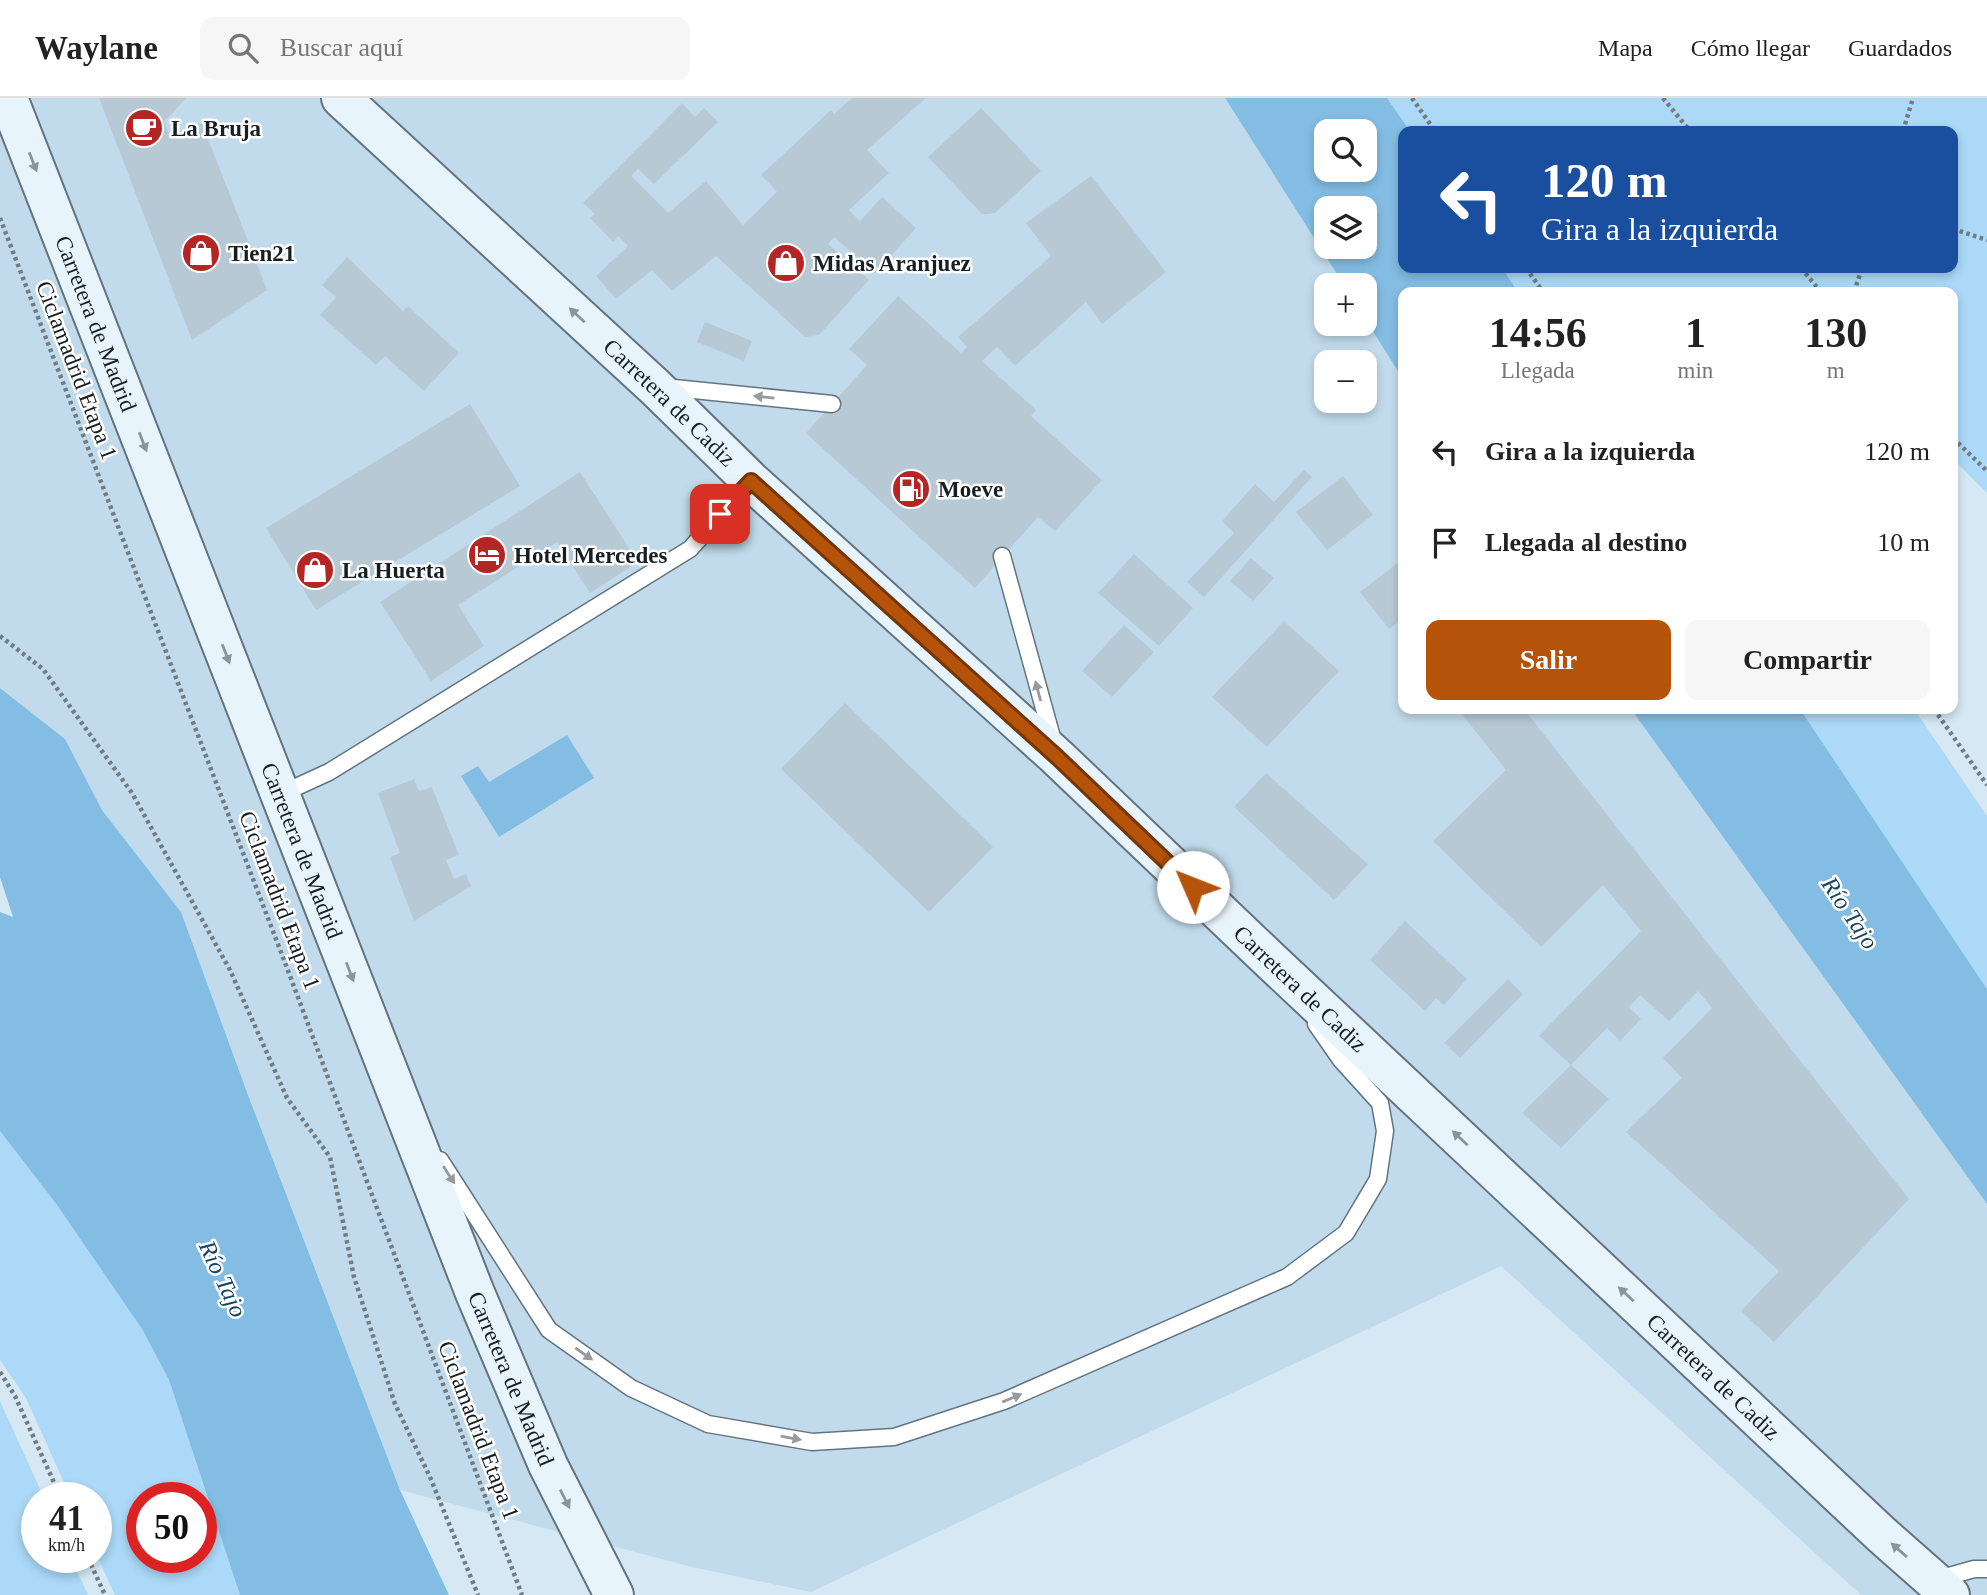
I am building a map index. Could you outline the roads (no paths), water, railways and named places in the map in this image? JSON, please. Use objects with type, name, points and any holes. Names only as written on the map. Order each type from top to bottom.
[{"type":"main road","name":"Carretera de Madrid","points":[[8,98],[475,1293],[548,1465],[614,1595]]},
{"type":"main road","name":"Carretera de Cadiz","points":[[341,98],[655,387],[751,481],[1057,757],[1882,1535],[1942,1588]]},
{"type":"lane","points":[[655,387],[832,404]]},
{"type":"lane","points":[[281,794],[330,772],[690,549],[751,481]]},
{"type":"lane","points":[[1002,556],[1057,757]]},
{"type":"lane","points":[[398,1097],[549,1330],[631,1388],[708,1424],[812,1442],[894,1437],[1004,1401],[1287,1276],[1346,1233],[1378,1179],[1385,1131],[1380,1103],[1342,1060],[1271,961]]},
{"type":"lane","points":[[1942,1588],[1974,1569],[1987,1569]]},
{"type":"water","points":[[1225,98],[1387,98],[1407,126],[1398,126],[1398,273],[1505,273],[1515,287],[1398,287],[1398,371],[1376,336],[1377,273],[1336,273],[1327,259],[1377,259],[1377,196],[1314,196],[1314,238]]},
{"type":"water","name":"Río Tajo","points":[[0,688],[65,739],[102,810],[181,912],[248,1095],[400,1490],[449,1595],[240,1595],[217,1525],[217,1482],[203,1482],[169,1380],[142,1329],[57,1205],[0,1131],[0,912],[13,917],[0,877]]},
{"type":"water","name":"Río Tajo","points":[[1635,714],[1803,714],[1987,989],[1987,1204]]},
{"type":"water","points":[[567,735],[594,778],[499,837],[461,776],[478,766],[489,782]]},
{"type":"place","name":"La Bruja","points":[[144,128]]},
{"type":"place","name":"Tien21","points":[[201,253]]},
{"type":"place","name":"Midas Aranjuez","points":[[786,263]]},
{"type":"place","name":"Moeve","points":[[911,489]]},
{"type":"place","name":"Hotel Mercedes","points":[[487,555]]},
{"type":"place","name":"La Huerta","points":[[315,570]]}]
